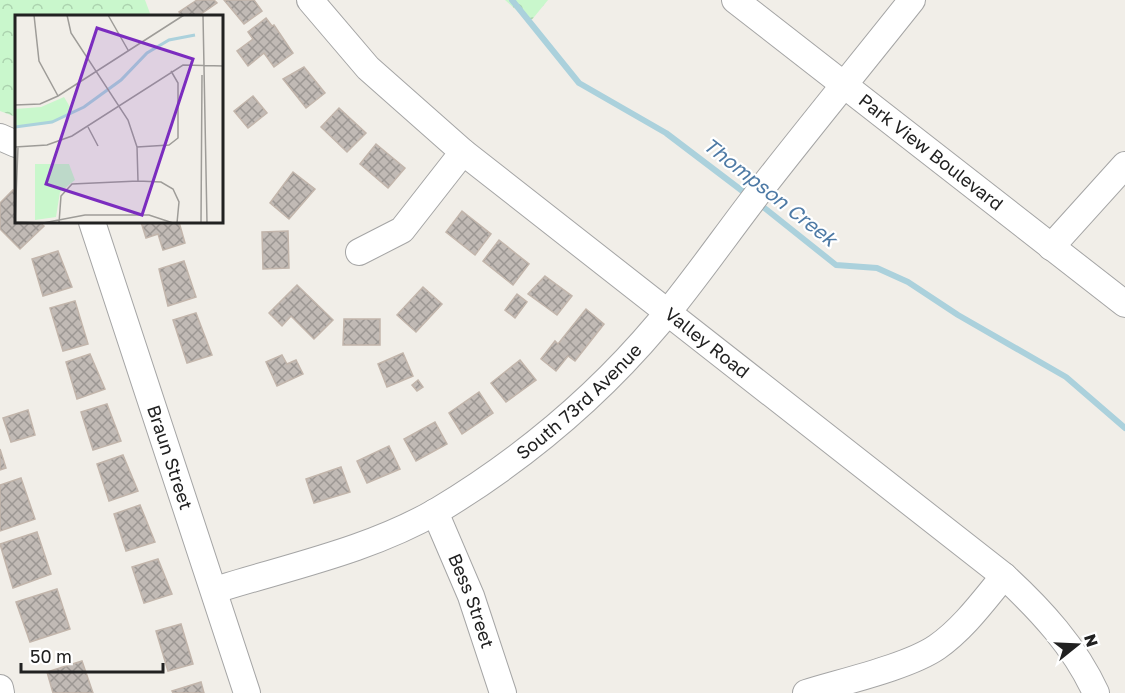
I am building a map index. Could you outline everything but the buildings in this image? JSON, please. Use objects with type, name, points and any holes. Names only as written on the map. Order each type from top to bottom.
[{"type":"street","name":"Valley Road","points":[[310,0],[368,68],[464,152],[1004,576],[1036,605],[1066,642],[1087,673],[1096,693]]},
{"type":"street","name":"Park View Boulevard","points":[[735,0],[1125,304]]},
{"type":"street","name":"South 73rd Avenue","points":[[215,590],[371,540],[435,512],[520,457],[546,435],[589,398],[668,312],[755,197],[912,0]]},
{"type":"street","points":[[0,137],[15,144]]},
{"type":"street","points":[[359,252],[402,231],[464,152]]},
{"type":"street","points":[[1051,247],[1125,165]]},
{"type":"street","name":"Braun Street","points":[[93,224],[247,693]]},
{"type":"street","name":"Bess Street","points":[[435,512],[471,596],[502,693]]},
{"type":"street","points":[[806,693],[895,665],[936,648],[959,628],[1004,576]]},
{"type":"street","points":[[0,688],[2,693]]},
{"type":"green space","points":[[0,0],[145,0],[151,15],[15,15],[15,117],[0,111]]},
{"type":"green space","points":[[505,0],[548,0],[530,22]]},
{"type":"waterway","name":"Thompson Creek","points":[[512,0],[579,83],[666,133],[749,196]]},
{"type":"waterway","name":"Thompson Creek","points":[[757,202],[836,265],[877,268],[908,282],[958,315],[1066,377],[1125,428]]}]
